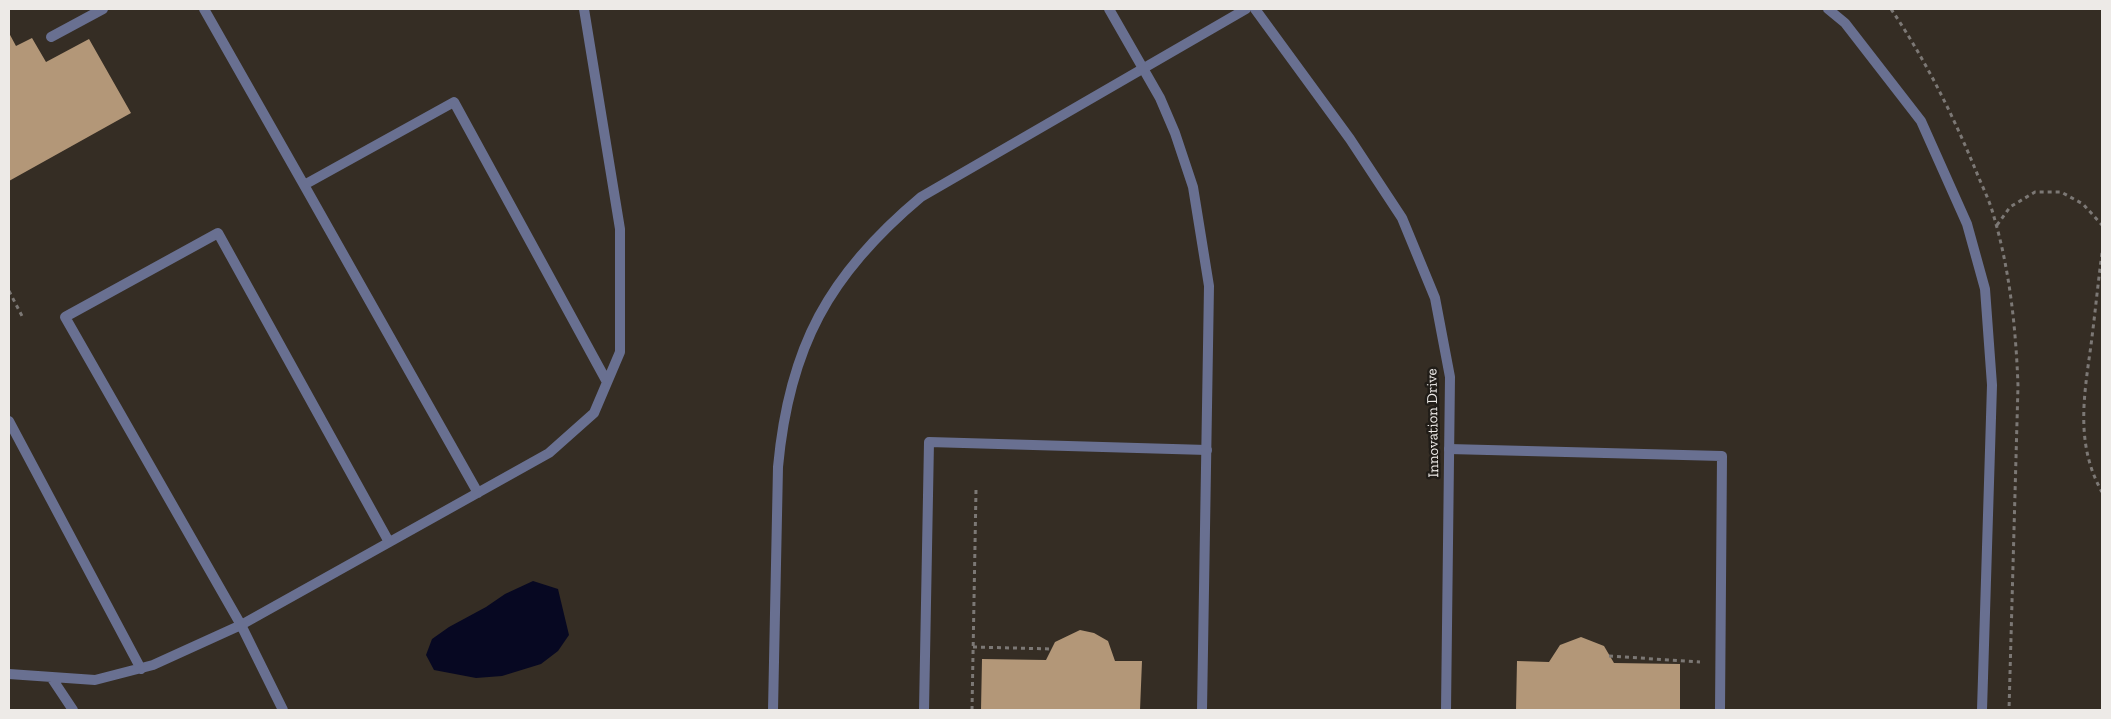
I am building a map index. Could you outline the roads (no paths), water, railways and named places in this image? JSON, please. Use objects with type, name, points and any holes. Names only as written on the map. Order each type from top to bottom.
[{"type":"street","points":[[51,37],[103,9]]},
{"type":"street","points":[[204,9],[478,493]]},
{"type":"street","points":[[9,674],[95,680],[153,665],[241,625],[549,453],[594,413],[620,352],[620,230],[584,9]]},
{"type":"street","points":[[1109,9],[1160,98],[1175,133],[1193,187],[1209,286],[1202,710]]},
{"type":"street","points":[[773,710],[778,467],[782,427],[793,379],[806,343],[823,308],[860,255],[887,226],[921,197],[1144,70],[1246,9]]},
{"type":"street","name":"Innovation Drive","points":[[1256,9],[1350,139],[1402,218],[1435,298],[1450,377],[1446,710]]},
{"type":"street","points":[[1828,9],[1845,23],[1921,122],[1967,224],[1985,289],[1992,385],[1982,710]]},
{"type":"street","points":[[304,185],[454,102],[607,382]]},
{"type":"street","points":[[283,710],[241,625],[65,317],[218,233],[390,542]]},
{"type":"street","points":[[9,421],[141,669]]},
{"type":"street","points":[[924,710],[930,442],[1207,450]]},
{"type":"street","points":[[1449,449],[1722,456],[1720,710]]},
{"type":"street","points":[[51,677],[73,710]]},
{"type":"water","points":[[533,581],[558,589],[569,635],[558,651],[541,664],[502,676],[476,678],[434,670],[426,655],[432,639],[505,594]]}]
